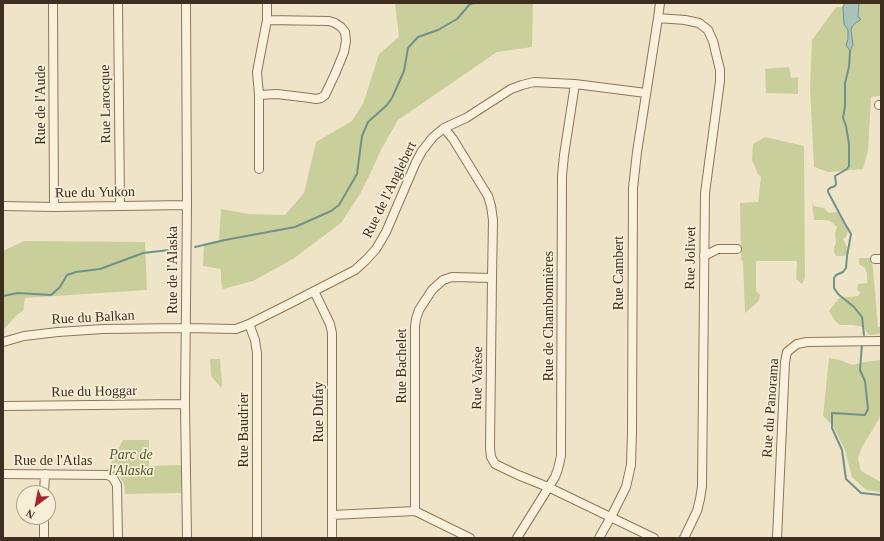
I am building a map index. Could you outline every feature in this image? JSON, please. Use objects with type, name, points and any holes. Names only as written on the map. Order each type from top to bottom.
[{"type":"street","name":"Rue de l'Aude","points":[[53,3],[54,207]]},
{"type":"street","name":"Rue Larocque","points":[[118,3],[120,206]]},
{"type":"street","name":"Rue de l'Alaska","points":[[186,3],[187,205],[185,404],[187,538]]},
{"type":"street","points":[[259,169],[259,96],[257,72],[267,20],[267,3]]},
{"type":"street","name":"Rue Cambert","points":[[599,538],[626,487],[631,465],[633,188],[636,152],[660,3]]},
{"type":"street","name":"Rue Jolivet","points":[[658,18],[685,20],[699,24],[708,30],[713,41],[720,70],[720,81],[705,193],[702,486],[697,511],[684,538]]},
{"type":"street","points":[[259,96],[277,94],[316,100],[321,98],[336,74],[344,52],[346,41],[345,32],[335,23],[329,21],[267,20]]},
{"type":"street","name":"Rue de l'Anglebert","points":[[186,328],[236,329],[249,324],[355,270],[376,249],[386,232],[416,162],[422,151],[433,137],[444,128],[466,118],[511,89],[534,82],[576,84],[646,92]]},
{"type":"street","name":"Rue de Chambonnières","points":[[517,538],[555,477],[561,456],[562,176],[576,84]]},
{"type":"street","name":"Rue Varèse","points":[[444,128],[469,164],[488,196],[491,206],[493,220],[490,448],[491,457],[494,464],[654,538]]},
{"type":"street","name":"Rue du Yukon","points":[[3,206],[54,207],[187,205]]},
{"type":"street","points":[[704,256],[718,249],[737,249]]},
{"type":"street","name":"Rue Bachelet","points":[[415,511],[416,319],[419,310],[432,290],[444,280],[452,277],[492,278]]},
{"type":"street","name":"Rue Dufay","points":[[314,291],[330,324],[332,333],[332,538]]},
{"type":"street","name":"Rue Baudrier","points":[[249,324],[255,340],[257,352],[257,538]]},
{"type":"street","name":"Rue du Balkan","points":[[3,342],[24,336],[103,329],[186,328]]},
{"type":"street","name":"Rue du Panorama","points":[[777,538],[787,352],[797,344],[807,342],[881,341]]},
{"type":"street","name":"Rue du Hoggar","points":[[3,406],[185,404]]},
{"type":"street","name":"Rue de l'Atlas","points":[[3,474],[108,475],[113,478],[117,485],[118,538]]},
{"type":"street","points":[[44,485],[45,474]]},
{"type":"street","points":[[332,515],[415,511],[470,538]]},
{"type":"street","points":[[44,525],[44,538]]},
{"type":"green space","points":[[395,3],[533,3],[532,47],[497,52],[398,120],[382,148],[360,194],[341,223],[293,259],[253,281],[223,289],[221,269],[203,266],[204,244],[219,240],[221,209],[249,214],[285,215],[304,193],[316,142],[352,121],[363,104],[379,54],[399,37]]},
{"type":"green space","points":[[845,3],[881,3],[881,96],[871,97],[868,151],[863,169],[828,172],[814,167],[810,88],[812,40],[836,7],[843,7]]},
{"type":"green space","points":[[789,67],[791,78],[798,77],[798,94],[766,93],[765,69]]},
{"type":"green space","points":[[765,137],[804,146],[805,278],[802,284],[796,279],[797,261],[756,261],[756,290],[760,295],[759,301],[745,313],[743,261],[741,260],[740,203],[758,202],[761,177],[758,174],[752,160],[753,144]]},
{"type":"green space","points":[[812,201],[814,206],[824,208],[829,213],[837,212],[848,231],[846,237],[843,239],[849,251],[845,256],[836,256],[834,252],[837,227],[830,221],[814,220]]},
{"type":"green space","points":[[24,241],[145,242],[147,290],[25,298],[23,311],[3,329],[3,251]]},
{"type":"green space","points":[[859,258],[872,258],[878,327],[881,327],[881,332],[879,334],[869,335],[863,327],[840,325],[835,321],[829,311],[839,298],[858,296],[860,292],[857,290],[858,284],[867,283],[867,274],[865,268],[859,264]]},
{"type":"green space","points":[[829,358],[840,360],[852,365],[881,360],[881,411],[879,419],[862,447],[858,458],[861,471],[881,482],[881,492],[866,490],[852,477],[845,450],[833,426],[823,416]]},
{"type":"green space","points":[[210,359],[220,359],[221,388],[211,376]]},
{"type":"green space","name":"Parc de l'Alaska","points":[[123,440],[149,440],[149,466],[182,465],[181,493],[125,494],[124,484],[119,476],[107,470]]},
{"type":"water","points":[[845,3],[859,3],[858,17],[861,19],[852,27],[853,45],[850,51],[846,45],[848,30],[844,24],[843,7]]},
{"type":"waterway","points":[[195,247],[295,227],[331,211],[339,205],[357,174],[362,136],[368,122],[387,105],[392,98],[404,71],[408,48],[418,37],[438,30],[457,19],[470,4],[474,3]]},
{"type":"waterway","points":[[850,51],[849,67],[845,83],[845,106],[843,118],[849,144],[849,166],[847,169],[835,176],[836,184],[830,188],[828,192],[851,234],[846,268],[834,278],[834,288],[838,294],[854,307],[862,317],[864,335]]},
{"type":"waterway","points":[[3,296],[18,293],[51,295],[60,287],[67,275],[76,272],[100,269],[143,253],[178,249]]},
{"type":"waterway","points":[[862,344],[860,370],[865,381],[868,409],[865,415],[832,413],[832,428],[842,450],[846,479],[861,493],[881,495]]}]
